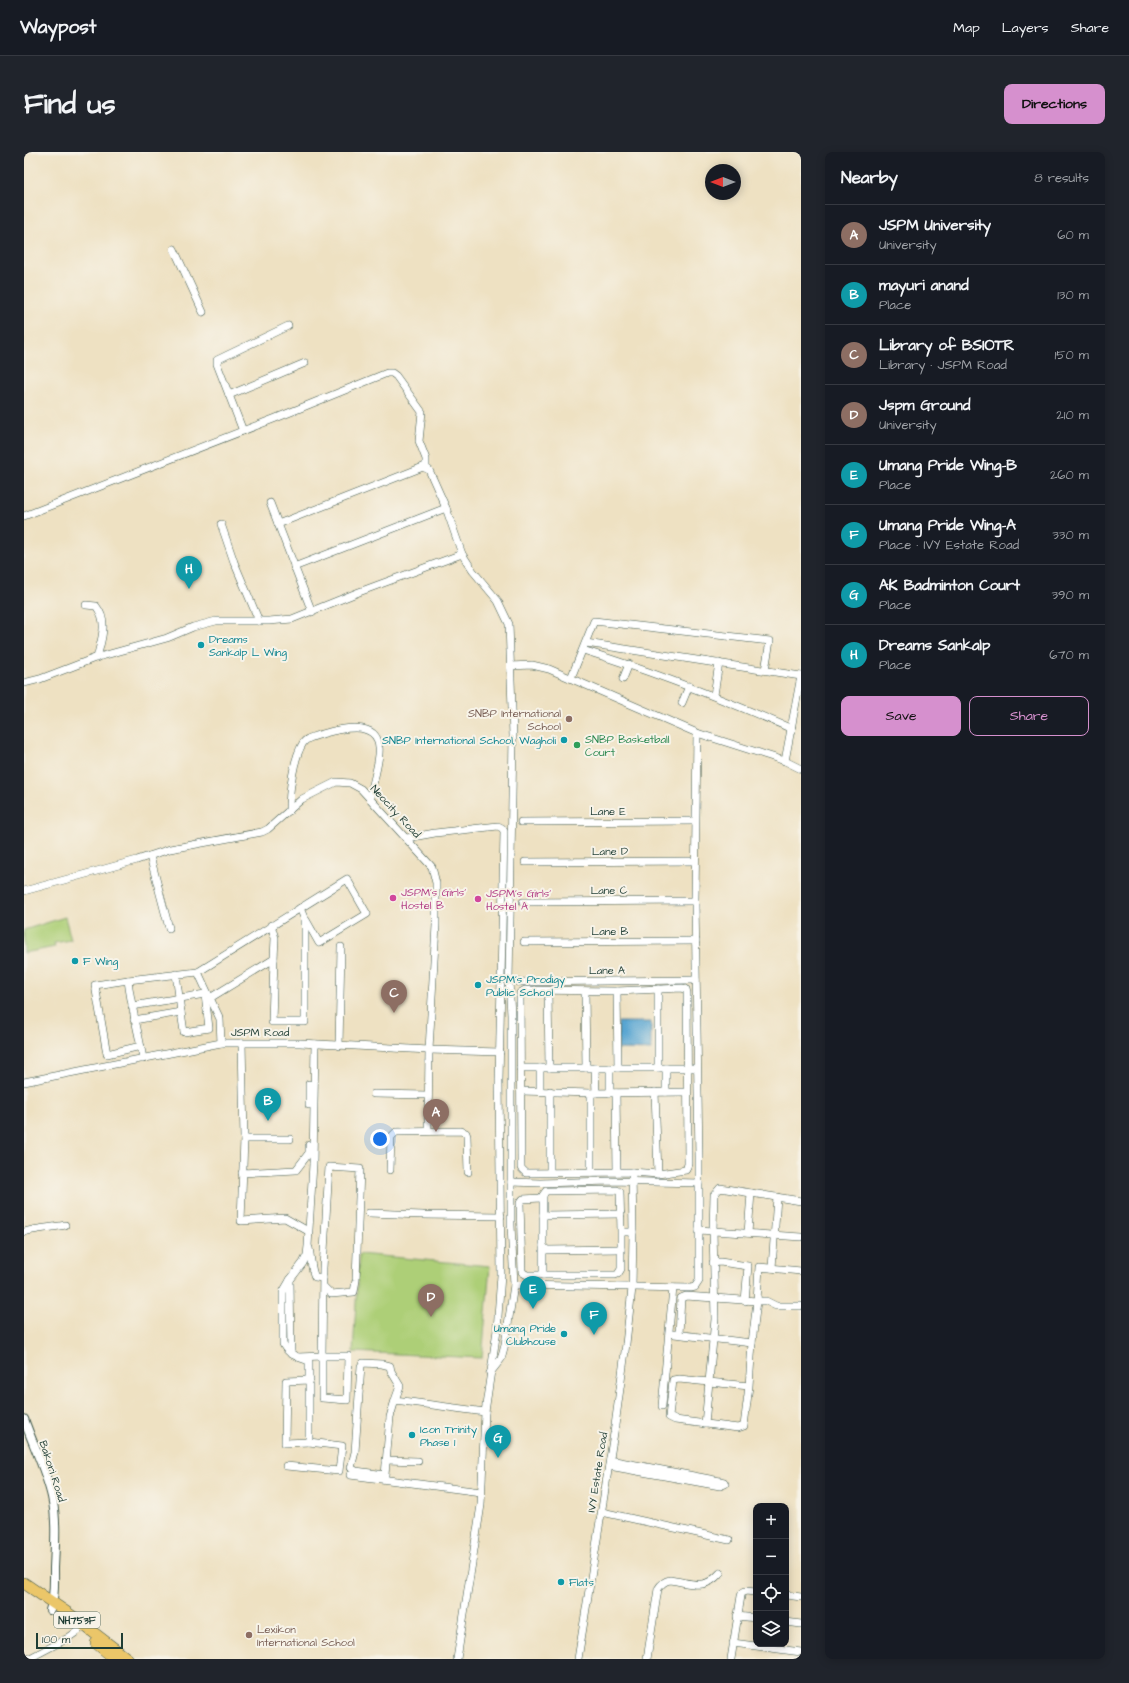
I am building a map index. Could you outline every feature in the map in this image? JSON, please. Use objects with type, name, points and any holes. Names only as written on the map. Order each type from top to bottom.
[{"type":"highway","name":"NH753F","points":[[24,1583],[115,1659]]},
{"type":"highway","name":"NH753F","points":[[24,1593],[51,1607],[110,1644],[128,1659]]},
{"type":"street","points":[[174,250],[203,312]]},
{"type":"street","points":[[243,431],[217,364],[217,360],[219,357],[288,326]]},
{"type":"street","points":[[229,395],[305,363]]},
{"type":"street","points":[[24,516],[387,373],[392,373],[400,381],[422,412],[419,441],[426,459],[426,467],[429,470],[446,508],[462,554],[473,571],[498,600],[507,617],[510,636],[513,736],[509,982],[512,1015],[511,1225],[514,1284],[506,1344],[501,1358],[490,1373]]},
{"type":"street","points":[[278,524],[423,466],[426,467]]},
{"type":"street","points":[[270,503],[312,612]]},
{"type":"street","points":[[294,567],[446,508]]},
{"type":"street","points":[[221,524],[234,562],[259,621]]},
{"type":"street","points":[[24,683],[40,679],[97,658],[167,638],[193,627],[216,621],[292,619],[312,612],[334,601],[462,554]]},
{"type":"street","points":[[86,606],[96,606],[101,612],[104,623],[97,658]]},
{"type":"street","points":[[571,678],[594,621],[770,641],[765,670]]},
{"type":"street","points":[[584,646],[719,663],[801,676],[785,761]]},
{"type":"street","points":[[584,646],[714,696],[792,729]]},
{"type":"street","points":[[714,696],[719,663]]},
{"type":"street","points":[[510,666],[527,664],[538,666],[571,678],[697,734],[785,761],[801,769]]},
{"type":"street","points":[[623,679],[629,664]]},
{"type":"street","points":[[682,703],[688,686]]},
{"type":"street","points":[[289,811],[290,787],[303,743],[309,738],[348,728],[371,732],[378,741],[379,752],[370,798]]},
{"type":"street","points":[[514,1284],[632,1288],[691,1288],[695,1287],[699,1281],[698,1068],[695,901],[697,734]]},
{"type":"street","name":"Neocity Road","points":[[24,891],[170,849],[262,832],[268,829],[302,799],[336,782],[356,785],[370,798],[432,867],[436,883],[435,939],[429,1050],[428,1131]]},
{"type":"street","name":"Lane E","points":[[521,822],[695,821]]},
{"type":"street","points":[[407,838],[435,833],[498,826],[504,831],[500,1052],[500,1297],[485,1412],[478,1529],[457,1659]]},
{"type":"street","points":[[150,856],[169,928]]},
{"type":"street","name":"Lane D","points":[[525,862],[695,861]]},
{"type":"street","points":[[141,1046],[107,1054],[95,985],[198,972],[347,878],[367,914],[319,943],[305,920],[300,908]]},
{"type":"street","name":"Lane C","points":[[523,902],[695,901]]},
{"type":"street","points":[[271,925],[275,938],[272,1022],[305,1022],[305,920]]},
{"type":"street","name":"Lane B","points":[[524,942],[696,941]]},
{"type":"street","points":[[339,1046],[341,947]]},
{"type":"street","points":[[132,1006],[208,995],[274,959]]},
{"type":"street","points":[[198,972],[220,1019],[220,1044]]},
{"type":"street","points":[[176,974],[184,1032],[209,1028],[208,995]]},
{"type":"street","points":[[128,980],[134,1020],[143,1059]]},
{"type":"street","name":"Lane A","points":[[519,982],[696,980]]},
{"type":"street","points":[[682,988],[686,990],[688,1167],[683,1171],[658,1174],[632,1172],[526,1172],[521,1168],[520,993],[525,990],[585,991],[658,989],[682,988]]},
{"type":"street","points":[[658,989],[658,1068]]},
{"type":"street","points":[[617,990],[613,1093],[617,1172]]},
{"type":"street","points":[[548,991],[549,1068]]},
{"type":"street","points":[[585,991],[586,1068]]},
{"type":"street","points":[[134,1020],[181,1012]]},
{"type":"street","points":[[242,1043],[244,1139],[242,1173],[243,1211],[241,1221],[285,1218],[308,1231]]},
{"type":"street","name":"JSPM Road","points":[[24,1082],[220,1044],[315,1044],[500,1052]]},
{"type":"street","points":[[315,1044],[313,1164],[308,1246],[312,1260],[313,1274],[315,1277],[323,1278]]},
{"type":"street","points":[[520,1068],[698,1068]]},
{"type":"street","points":[[540,1068],[540,1091]]},
{"type":"street","points":[[591,1172],[593,1093],[596,1068]]},
{"type":"street","points":[[666,1068],[666,1092]]},
{"type":"street","points":[[511,1080],[520,1080]]},
{"type":"street","points":[[242,1173],[296,1170],[309,1154],[309,1084]]},
{"type":"street","points":[[520,1091],[593,1093],[687,1092]]},
{"type":"street","points":[[550,1091],[550,1172]]},
{"type":"street","points":[[655,1092],[658,1174]]},
{"type":"street","points":[[374,1094],[428,1095]]},
{"type":"street","points":[[390,1170],[392,1137],[396,1132],[461,1131],[466,1133],[468,1172]]},
{"type":"street","points":[[244,1139],[290,1139]]},
{"type":"street","points":[[295,1355],[322,1356],[348,1356],[347,1400],[322,1398],[322,1356],[324,1287],[323,1278],[329,1167],[360,1169],[356,1280],[354,1292],[331,1294],[324,1287]]},
{"type":"street","points":[[570,1172],[570,1182]]},
{"type":"street","name":"IVY Estate Road","points":[[578,1659],[621,1385],[632,1288],[634,1232],[632,1172]]},
{"type":"street","points":[[511,1182],[632,1181],[698,1183]]},
{"type":"street","points":[[705,1424],[714,1338],[714,1195],[720,1188],[801,1201]]},
{"type":"street","points":[[543,1196],[539,1199],[523,1199],[520,1204],[521,1269],[523,1274],[543,1275],[614,1275],[618,1274],[621,1269],[620,1192],[617,1190],[544,1191],[543,1275]]},
{"type":"street","points":[[748,1233],[751,1193]]},
{"type":"street","points":[[772,1268],[777,1197]]},
{"type":"street","points":[[369,1213],[501,1216]]},
{"type":"street","points":[[543,1215],[621,1214]]},
{"type":"street","points":[[24,1232],[39,1228],[51,1228],[65,1225]]},
{"type":"street","points":[[699,1230],[801,1236]]},
{"type":"street","points":[[621,1232],[634,1232]]},
{"type":"street","points":[[295,1355],[290,1280],[303,1263],[308,1246]]},
{"type":"street","points":[[543,1246],[550,1250],[621,1250]]},
{"type":"street","points":[[713,1263],[720,1262],[801,1271]]},
{"type":"street","points":[[745,1301],[748,1266]]},
{"type":"street","points":[[749,1386],[679,1379],[674,1380],[668,1410],[669,1417],[674,1420],[738,1428],[744,1426],[749,1386],[752,1342],[758,1301],[760,1267]]},
{"type":"street","points":[[662,1406],[673,1288]]},
{"type":"street","points":[[679,1334],[680,1298],[686,1296],[715,1297],[745,1301],[766,1301],[776,1306],[801,1306]]},
{"type":"street","points":[[670,1333],[752,1342]]},
{"type":"street","points":[[295,1355],[309,1361],[309,1442]]},
{"type":"street","points":[[363,1363],[390,1366],[390,1371],[400,1386],[390,1417],[386,1460],[385,1475],[356,1471],[351,1468],[355,1452],[361,1366],[363,1363]]},
{"type":"street","points":[[286,1466],[339,1471],[342,1446],[309,1442],[285,1443],[286,1381],[310,1380]]},
{"type":"street","points":[[395,1400],[485,1412]]},
{"type":"street","name":"Bakori Road","points":[[24,1419],[52,1497],[56,1527],[51,1607]]},
{"type":"street","points":[[386,1460],[418,1460]]},
{"type":"street","points":[[609,1463],[720,1481],[725,1484],[720,1486],[609,1463]]},
{"type":"street","points":[[350,1475],[481,1492]]},
{"type":"street","points":[[602,1512],[729,1540]]},
{"type":"street","points":[[647,1659],[658,1589],[661,1584],[670,1580],[706,1584],[712,1581],[720,1573]]},
{"type":"street","points":[[731,1659],[742,1593],[745,1591],[753,1592]]},
{"type":"street","points":[[789,1595],[801,1597]]},
{"type":"street","points":[[737,1616],[753,1618]]},
{"type":"street","points":[[789,1622],[801,1624]]},
{"type":"street","points":[[28,1659],[68,1638],[79,1630]]},
{"type":"street","points":[[733,1642],[801,1651],[799,1659]]},
{"type":"green space","points":[[65,917],[71,940],[54,943],[55,947],[24,953],[24,930]]},
{"type":"green space","points":[[359,1254],[490,1266],[482,1358],[353,1352]]},
{"type":"water","points":[[618,1022],[651,1022],[651,1050],[618,1049]]},
{"type":"place","name":"Dreams Sankalp","points":[[189,589]]},
{"type":"place","name":"Dreams Sankalp L Wing","points":[[201,645]]},
{"type":"place","name":"SNBP International School","points":[[569,719]]},
{"type":"place","name":"SNBP International School, Wagholi","points":[[564,740]]},
{"type":"place","name":"SNBP Basketball Court","points":[[577,745]]},
{"type":"place","name":"JSPM's Girls' Hostel B","points":[[393,898]]},
{"type":"place","name":"JSPM's Girls' Hostel A","points":[[478,899]]},
{"type":"place","name":"F Wing","points":[[75,961]]},
{"type":"place","name":"JSPM's Prodigy Public School","points":[[478,985]]},
{"type":"place","name":"Library of BSIOTR","points":[[394,1013]]},
{"type":"place","name":"mayuri anand","points":[[268,1121]]},
{"type":"place","name":"JSPM University","points":[[436,1132]]},
{"type":"place","name":"Umang Pride Wing-B","points":[[533,1309]]},
{"type":"place","name":"Jspm Ground","points":[[431,1317]]},
{"type":"place","name":"Umang Pride Clubhouse","points":[[564,1334]]},
{"type":"place","name":"Umang Pride Wing-A","points":[[594,1335]]},
{"type":"place","name":"Icon Trinity Phase 1","points":[[412,1435]]},
{"type":"place","name":"AK Badminton Court","points":[[498,1458]]},
{"type":"place","name":"Flats","points":[[561,1582]]},
{"type":"place","name":"Lexikon International School","points":[[249,1635]]}]
